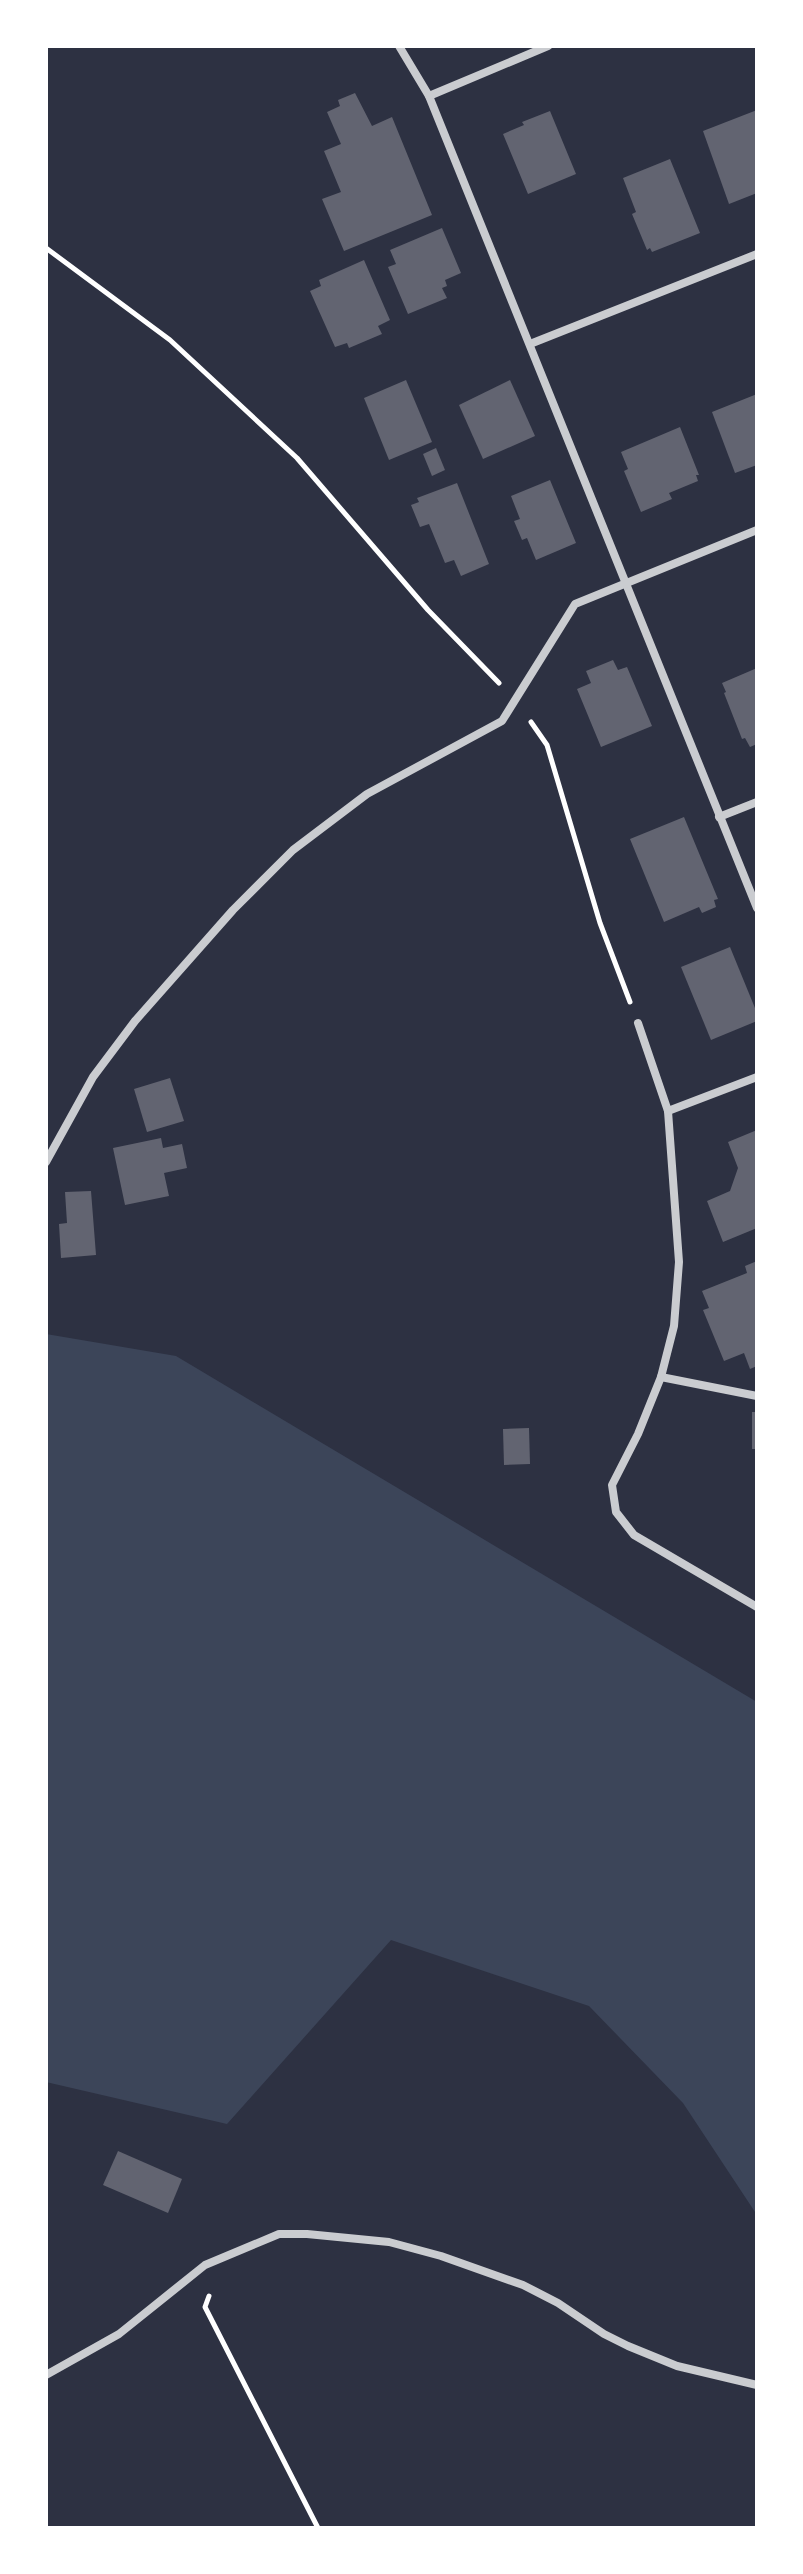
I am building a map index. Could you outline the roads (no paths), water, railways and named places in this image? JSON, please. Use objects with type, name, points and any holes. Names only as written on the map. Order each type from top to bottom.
[{"type":"street","points":[[399,46],[429,96],[757,908]]},
{"type":"street","points":[[429,96],[548,46]]},
{"type":"street","points":[[530,344],[757,254]]},
{"type":"street","points":[[46,1162],[93,1077],[135,1021],[233,910],[293,850],[367,794],[502,721],[575,604],[757,530]]},
{"type":"street","points":[[719,817],[757,802]]},
{"type":"street","points":[[638,1023],[668,1111],[679,1262],[674,1326],[661,1377],[638,1434],[612,1485],[616,1512],[634,1535],[757,1607]]},
{"type":"street","points":[[668,1111],[757,1077]]},
{"type":"street","points":[[661,1377],[757,1396]]},
{"type":"street","points":[[46,2375],[119,2334],[205,2265],[279,2234],[307,2234],[389,2242],[441,2256],[523,2285],[628,2346],[677,2366],[757,2385]]}]
